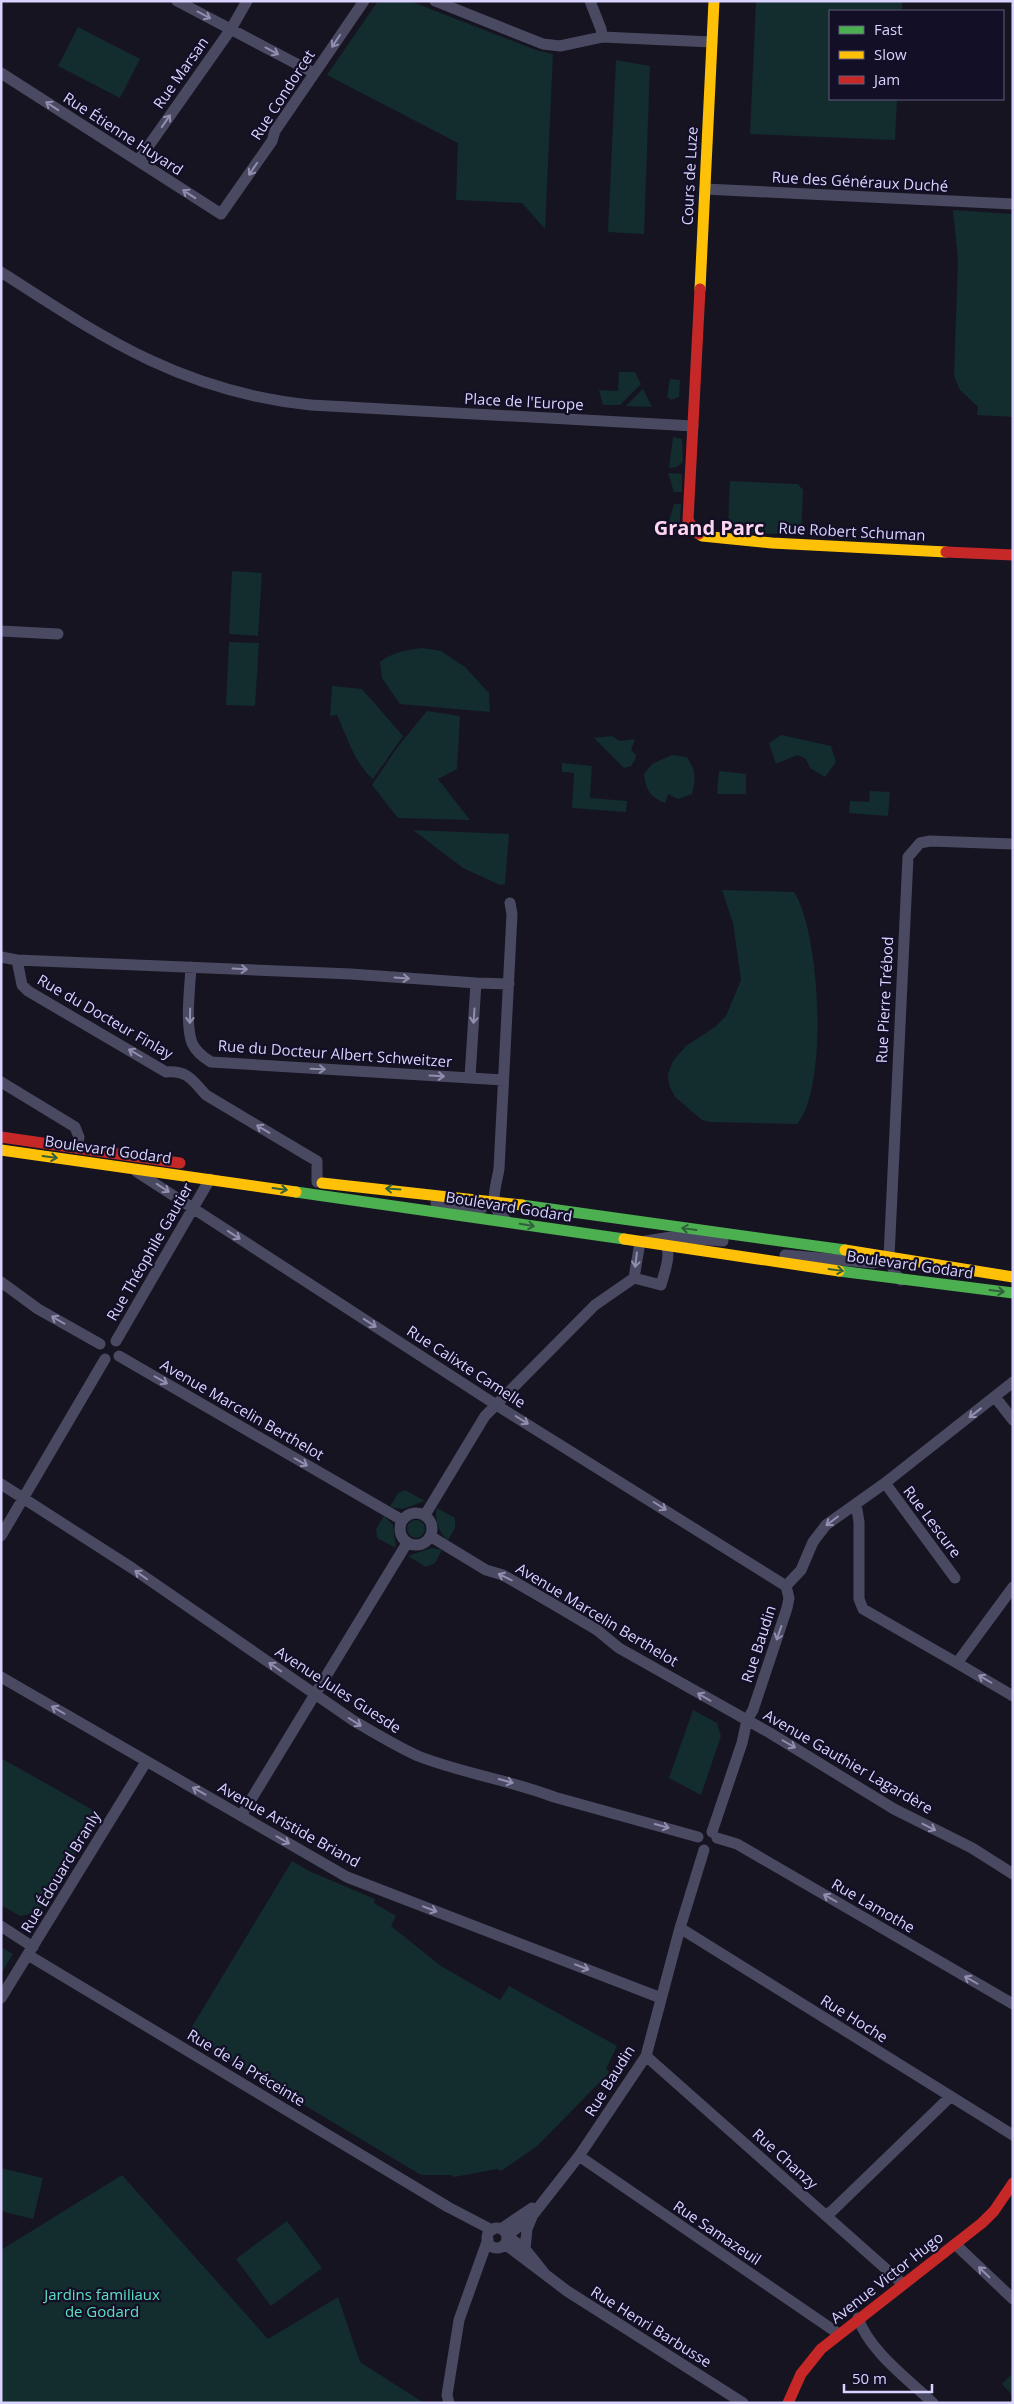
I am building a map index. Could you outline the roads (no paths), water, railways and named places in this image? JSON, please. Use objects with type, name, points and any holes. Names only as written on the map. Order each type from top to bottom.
[{"type":"main road","name":"Cours de Luze","points":[[693,426],[714,1]]},
{"type":"main road","name":"Rue Robert Schuman","points":[[693,426],[688,520],[692,530],[702,536],[772,543],[1013,555]]},
{"type":"main road","name":"Boulevard Godard","points":[[1,1137],[190,1164]]},
{"type":"main road","name":"Boulevard Godard","points":[[1,1150],[132,1168],[212,1171],[340,1197],[640,1242],[664,1241],[703,1250],[901,1280],[1013,1293]]},
{"type":"main road","name":"Boulevard Godard","points":[[313,1182],[493,1200],[889,1257],[1013,1277]]},
{"type":"main road","name":"Avenue Victor Hugo","points":[[788,2403],[801,2374],[812,2358],[858,2318],[955,2244],[994,2211],[1013,2183]]},
{"type":"street","points":[[177,1],[314,74]]},
{"type":"street","name":"Rue Marsan","points":[[138,161],[230,29],[247,1]]},
{"type":"street","name":"Rue Condorcet","points":[[228,206],[364,1]]},
{"type":"street","points":[[435,1],[543,44],[560,46],[602,38],[712,42]]},
{"type":"street","points":[[590,1],[601,29],[602,38]]},
{"type":"street","name":"Rue Étienne Huyard","points":[[1,73],[217,212],[221,214],[228,206]]},
{"type":"street","name":"Rue des Généraux Duché","points":[[705,188],[1013,204]]},
{"type":"street","name":"Place de l'Europe","points":[[1,272],[118,345],[183,376],[219,388],[266,400],[354,408],[693,426]]},
{"type":"street","points":[[1,630],[58,634]]},
{"type":"street","name":"Rue Pierre Trébod","points":[[889,1257],[908,857],[920,843],[930,841],[1013,844]]},
{"type":"street","points":[[508,1222],[499,1215],[493,1200],[499,1169],[512,914],[510,903]]},
{"type":"street","points":[[1,957],[33,961],[191,967],[509,984]]},
{"type":"street","name":"Rue du Docteur Finlay","points":[[18,960],[22,985],[28,991],[166,1072],[178,1071],[197,1084],[206,1095],[317,1161],[313,1182]]},
{"type":"street","name":"Rue du Docteur Albert Schweitzer","points":[[191,967],[189,1026],[192,1043],[201,1056],[212,1062],[504,1080]]},
{"type":"street","points":[[470,1077],[476,983]]},
{"type":"street","points":[[1,1082],[75,1127],[79,1137],[77,1148]]},
{"type":"street","name":"Rue Calixte Camelle","points":[[132,1168],[496,1404],[786,1586]]},
{"type":"street","name":"Rue Théophile Gautier","points":[[116,1341],[193,1208],[212,1171]]},
{"type":"street","points":[[340,1197],[414,1200],[482,1208],[493,1200]]},
{"type":"street","points":[[639,1222],[664,1241],[806,1246]]},
{"type":"street","points":[[634,1278],[661,1285],[667,1260],[664,1241]]},
{"type":"street","points":[[425,1515],[485,1416],[595,1305],[634,1278],[640,1242]]},
{"type":"street","points":[[703,1250],[830,1258],[874,1264],[889,1257],[895,1274],[901,1280]]},
{"type":"street","points":[[1,1282],[38,1309],[100,1344]]},
{"type":"street","points":[[106,1340],[116,1341],[120,1346],[119,1356],[114,1360],[105,1359],[99,1351],[100,1344],[106,1340]]},
{"type":"street","name":"Avenue Marcelin Berthelot","points":[[119,1356],[402,1520]]},
{"type":"street","points":[[1,1536],[105,1359]]},
{"type":"street","points":[[786,1586],[800,1570],[813,1542],[826,1525],[885,1483],[1013,1382]]},
{"type":"street","points":[[995,1397],[1013,1420]]},
{"type":"street","name":"Rue Lescure","points":[[885,1483],[955,1578]]},
{"type":"street","name":"Avenue Jules Guesde","points":[[1,1484],[132,1568],[354,1721],[419,1756],[532,1788],[554,1797],[698,1837]]},
{"type":"street","points":[[856,1504],[859,1522],[859,1599],[863,1608],[1013,1696]]},
{"type":"street","points":[[414,1512],[425,1515],[431,1522],[430,1536],[423,1544],[408,1543],[399,1530],[402,1520],[409,1513],[414,1512]]},
{"type":"street","name":"Avenue Marcelin Berthelot","points":[[430,1536],[486,1570],[503,1575],[597,1630],[619,1648],[747,1720]]},
{"type":"street","points":[[241,1816],[408,1543]]},
{"type":"street","name":"Rue Baudin","points":[[714,1835],[742,1743],[747,1720],[755,1704],[788,1608],[789,1598],[786,1586]]},
{"type":"street","points":[[956,1663],[1013,1587]]},
{"type":"street","name":"Avenue Aristide Briand","points":[[1,1677],[347,1877],[661,1998]]},
{"type":"street","name":"Avenue Gauthier Lagardère","points":[[747,1720],[827,1766],[894,1809],[972,1848],[1013,1874]]},
{"type":"street","name":"Rue Édouard Branly","points":[[1,1998],[146,1762]]},
{"type":"street","points":[[705,1831],[714,1835],[714,1848],[704,1850],[698,1844],[698,1837],[705,1831]]},
{"type":"street","name":"Rue Lamothe","points":[[714,1835],[737,1844],[1013,2004]]},
{"type":"street","name":"Rue Baudin","points":[[497,2238],[532,2216],[546,2199],[579,2156],[646,2056],[680,1928],[704,1850]]},
{"type":"street","name":"Rue de la Préceinte","points":[[1,1926],[30,1951],[448,2206],[497,2238]]},
{"type":"street","name":"Rue Hoche","points":[[680,1928],[1013,2135]]},
{"type":"street","name":"Rue Chanzy","points":[[646,2056],[903,2284]]},
{"type":"street","points":[[825,2215],[832,2211],[950,2097]]},
{"type":"street","name":"Rue Samazeuil","points":[[579,2156],[839,2334]]},
{"type":"street","name":"Rue Baudin","points":[[497,2238],[546,2199]]},
{"type":"street","points":[[526,2250],[528,2229],[532,2216]]},
{"type":"street","points":[[449,2403],[447,2395],[458,2320],[477,2268],[497,2238]]},
{"type":"street","name":"Rue Henri Barbusse","points":[[497,2238],[526,2250],[544,2274]]},
{"type":"street","name":"Rue Henri Barbusse","points":[[497,2238],[567,2291],[743,2403]]},
{"type":"street","points":[[955,2244],[1013,2300]]},
{"type":"street","points":[[858,2318],[863,2331],[901,2375],[933,2403]]},
{"type":"district","name":"Grand Parc","points":[[709,528]]},
{"type":"park label","name":"Jardins familiaux de Godard","points":[[102,2304]]}]
